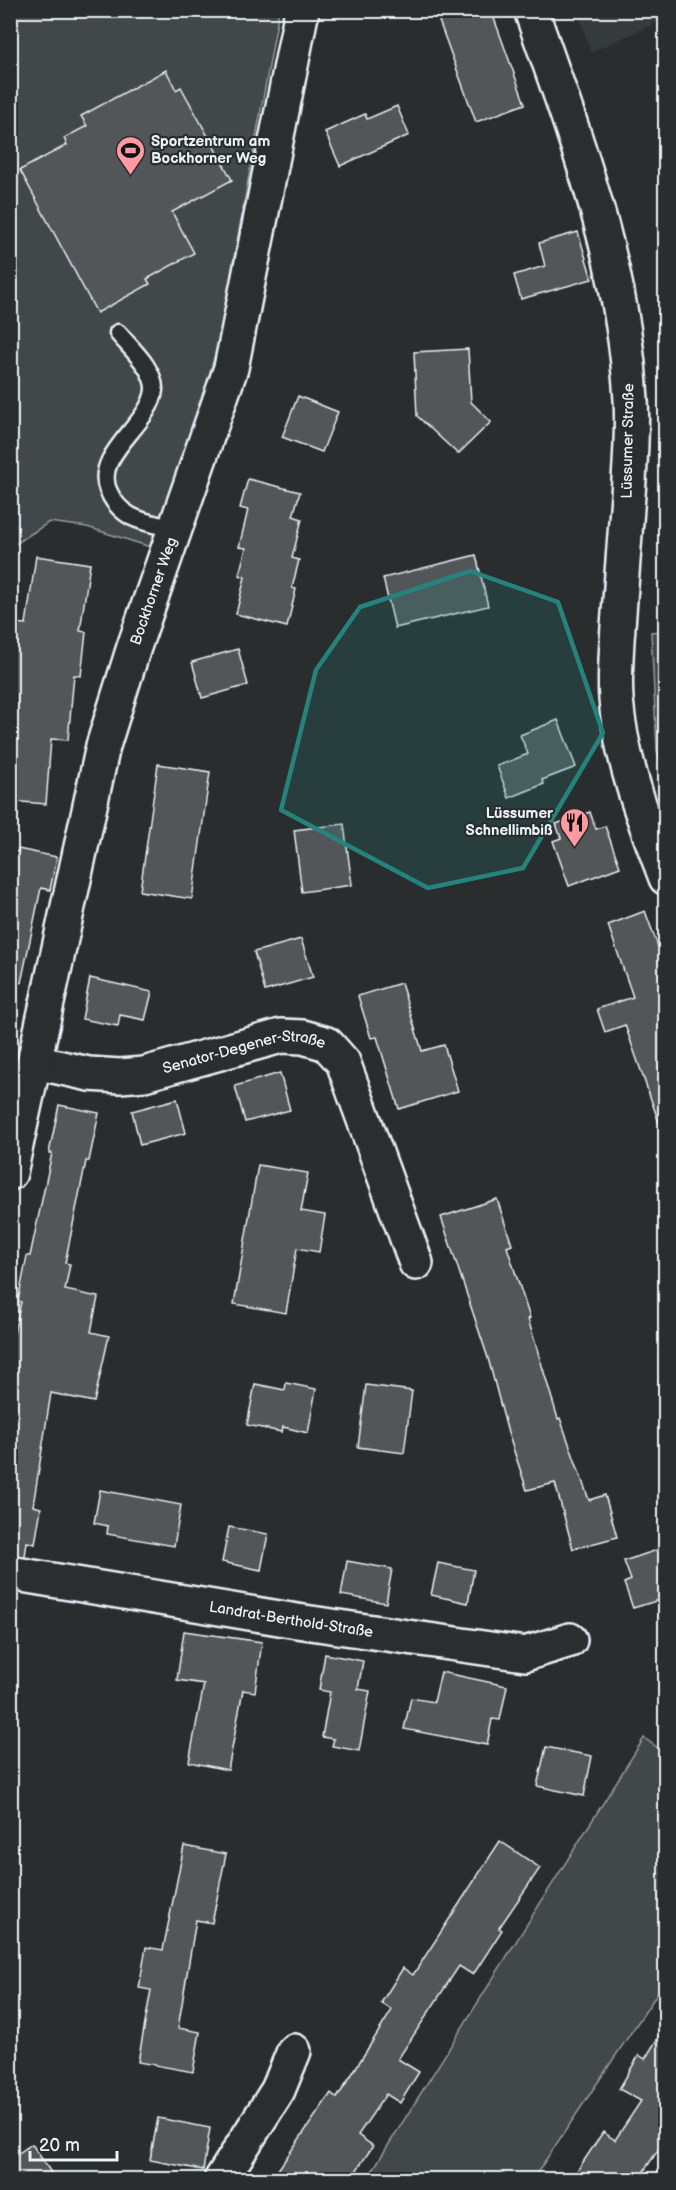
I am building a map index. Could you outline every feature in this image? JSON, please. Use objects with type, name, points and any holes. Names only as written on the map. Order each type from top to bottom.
[{"type":"street","name":"Bockhorner Weg","points":[[10,1173],[103,746],[134,647],[231,368],[302,10]]},
{"type":"street","name":"Lüssumer Straße","points":[[531,10],[593,192],[612,264],[624,325],[631,401],[631,437],[617,640],[616,699],[628,765],[666,878]]},
{"type":"street","name":"Senator-Degener-Straße","points":[[35,1062],[88,1074],[120,1076],[144,1074],[281,1036],[303,1037],[327,1044],[343,1062],[416,1263]]},
{"type":"street","name":"Landrat-Berthold-Straße","points":[[10,1573],[297,1621],[525,1654],[570,1640]]},
{"type":"street","points":[[221,2180],[278,2090],[294,2051]]},
{"type":"lane","points":[[118,333],[151,374],[154,389],[149,406],[114,453],[105,482],[112,500],[121,511],[139,520],[176,529]]},
{"type":"highlighted area","points":[[470,571],[558,602],[603,733],[523,868],[428,888],[281,810],[316,670],[360,607]]},
{"type":"shaded area","name":"Sportzentrum am Bockhorner Weg","points":[[11,11],[279,11],[219,340],[160,550],[87,527],[49,522],[11,547]]},
{"type":"shaded area","points":[[577,11],[665,11],[665,19],[591,52]]},
{"type":"shaded area","points":[[666,631],[665,781],[657,750],[651,632]]},
{"type":"shaded area","points":[[644,1738],[665,1753],[665,1982],[533,2179],[367,2179]]},
{"type":"building","points":[[435,10],[491,10],[525,104],[476,122]]},
{"type":"building","points":[[166,70],[176,90],[181,87],[232,180],[172,212],[194,253],[147,279],[150,284],[97,313],[20,170],[67,145],[64,138],[87,126],[81,116]]},
{"type":"building","points":[[397,106],[409,135],[340,166],[325,132],[365,114],[367,119]]},
{"type":"building","points":[[578,232],[592,279],[521,299],[514,275],[545,266],[539,243]]},
{"type":"building","points":[[468,349],[471,402],[491,422],[458,454],[417,416],[414,352]]},
{"type":"building","points":[[298,396],[338,412],[322,452],[282,437]]},
{"type":"building","points":[[248,479],[300,492],[293,516],[302,519],[292,558],[299,560],[292,588],[296,589],[287,627],[236,614],[245,577],[239,575],[246,548],[239,547],[248,510],[240,508]]},
{"type":"building","points":[[476,555],[488,606],[395,628],[383,578]]},
{"type":"building","points":[[36,556],[90,564],[80,631],[86,632],[81,676],[74,675],[68,740],[51,739],[46,804],[10,801],[10,623],[26,624]]},
{"type":"building","points":[[238,649],[248,685],[202,698],[192,662]]},
{"type":"building","points":[[558,720],[576,767],[542,780],[544,784],[509,798],[497,766],[528,754],[520,735]]},
{"type":"building","points":[[158,764],[210,772],[192,899],[140,891]]},
{"type":"building","name":"Lüssumer Schnellimbiß","points":[[590,812],[596,829],[605,826],[620,867],[569,886],[553,841],[561,838],[556,824]]},
{"type":"building","points":[[344,824],[352,885],[302,892],[294,830]]},
{"type":"building","points":[[18,849],[57,857],[50,890],[41,888],[21,983],[10,982],[10,850],[18,852]]},
{"type":"building","points":[[645,911],[666,968],[666,1131],[662,1131],[625,1025],[605,1032],[597,1009],[633,997],[608,925]]},
{"type":"building","points":[[301,939],[313,977],[265,991],[254,952]]},
{"type":"building","points":[[90,978],[152,992],[145,1020],[120,1015],[118,1026],[82,1019]]},
{"type":"building","points":[[401,983],[422,1051],[444,1045],[458,1091],[399,1109],[377,1037],[371,1038],[358,996]]},
{"type":"building","points":[[280,1073],[290,1110],[245,1122],[235,1086]]},
{"type":"building","points":[[177,1099],[186,1133],[140,1145],[132,1111]]},
{"type":"building","points":[[59,1105],[99,1113],[89,1161],[86,1161],[65,1263],[70,1264],[65,1290],[98,1297],[91,1332],[109,1336],[94,1402],[51,1393],[33,1506],[41,1508],[35,1544],[27,1542],[25,1556],[10,1555],[10,1499],[19,1449],[10,1448],[10,1350],[21,1302],[18,1301],[27,1256],[30,1256],[52,1153],[49,1153]]},
{"type":"building","points":[[258,1165],[308,1173],[301,1211],[325,1215],[319,1252],[297,1248],[286,1313],[234,1304]]},
{"type":"building","points":[[497,1199],[512,1245],[507,1247],[530,1318],[528,1319],[558,1419],[560,1418],[589,1500],[605,1495],[617,1537],[573,1549],[555,1483],[527,1490],[508,1433],[488,1358],[441,1217]]},
{"type":"building","points":[[286,1383],[316,1389],[308,1433],[283,1427],[282,1432],[247,1425],[255,1384],[285,1390]]},
{"type":"building","points":[[366,1385],[412,1391],[404,1453],[358,1447]]},
{"type":"building","points":[[100,1490],[181,1505],[174,1546],[107,1534],[108,1526],[94,1523]]},
{"type":"building","points":[[229,1527],[268,1534],[261,1570],[222,1562]]},
{"type":"building","points":[[666,1547],[666,1598],[633,1608],[624,1583],[631,1580],[624,1561]]},
{"type":"building","points":[[347,1561],[392,1569],[386,1603],[341,1595]]},
{"type":"building","points":[[438,1563],[474,1570],[468,1603],[431,1595]]},
{"type":"building","points":[[184,1631],[262,1642],[255,1692],[243,1690],[228,1770],[189,1762],[204,1684],[177,1680]]},
{"type":"building","points":[[325,1654],[363,1661],[358,1689],[370,1691],[359,1751],[332,1746],[334,1739],[322,1737],[330,1692],[319,1690]]},
{"type":"building","points":[[441,1672],[507,1686],[500,1720],[492,1719],[487,1745],[404,1729],[411,1698],[434,1702]]},
{"type":"building","points":[[546,1747],[592,1756],[584,1796],[537,1786]]},
{"type":"building","points":[[500,1841],[540,1868],[499,1928],[502,1930],[473,1975],[459,1966],[398,2059],[419,2072],[400,2103],[386,2094],[358,2135],[373,2146],[350,2180],[271,2180],[331,2093],[337,2098],[392,2010],[381,2003],[403,1968],[413,1975]]},
{"type":"building","points":[[184,1846],[226,1854],[212,1923],[196,1920],[178,2028],[200,2032],[193,2072],[138,2062],[151,1990],[139,1988],[146,1947],[163,1950]]},
{"type":"building","points":[[666,2025],[666,2138],[638,2180],[571,2180],[603,2132],[615,2140],[641,2101],[619,2089],[639,2055],[645,2059]]},
{"type":"building","points":[[158,2118],[210,2128],[203,2170],[150,2160]]},
{"type":"building","points":[[32,2144],[56,2180],[10,2180],[10,2159]]},
{"type":"place","name":"Sportzentrum am Bockhorner Weg","points":[[130,176]]},
{"type":"place","name":"Lüssumer Schnellimbiß","points":[[574,848]]}]
